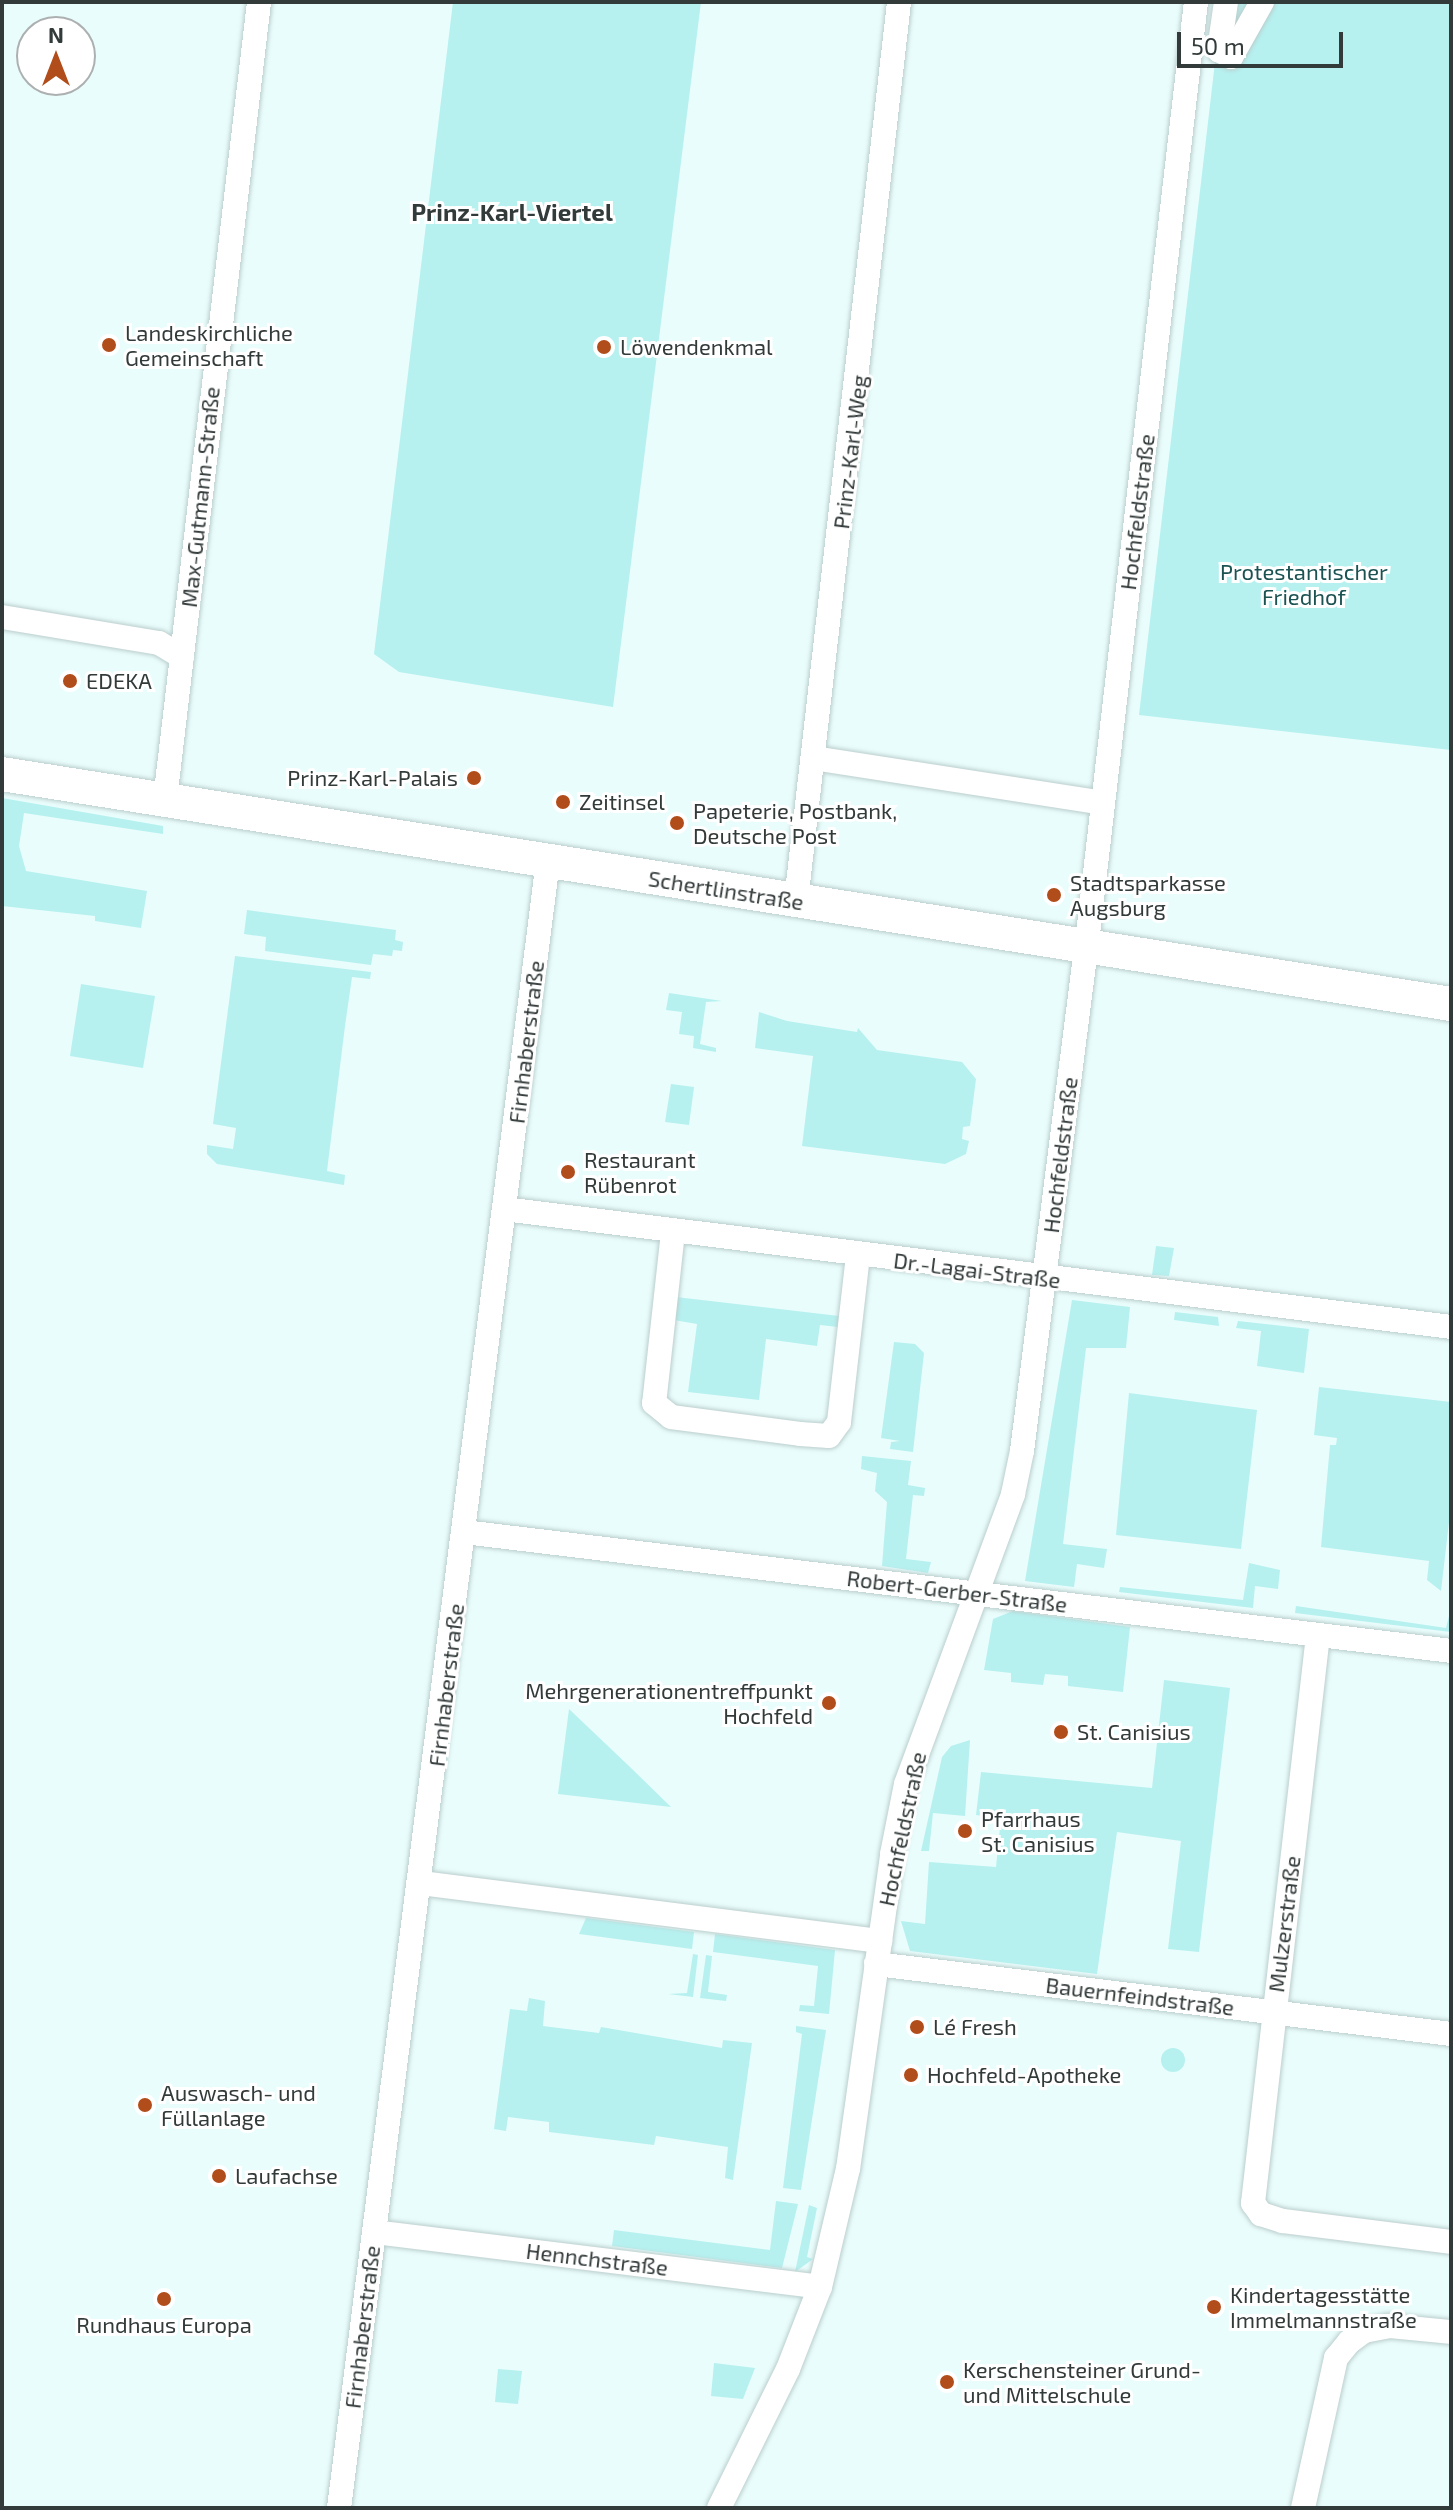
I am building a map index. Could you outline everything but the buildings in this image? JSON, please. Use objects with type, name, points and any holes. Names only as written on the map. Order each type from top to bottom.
[{"type":"street","name":"Max-Gutmann-Straße","points":[[165,800],[259,2]]},
{"type":"street","name":"Prinz-Karl-Weg","points":[[796,901],[899,2]]},
{"type":"street","name":"Hochfeldstraße","points":[[719,2508],[788,2369],[820,2287],[848,2169],[878,1953],[906,1784],[972,1594],[1013,1494],[1087,945],[1196,2]]},
{"type":"street","points":[[1226,2],[1219,50],[1231,57],[1262,2]]},
{"type":"street","points":[[2,617],[159,643],[182,657]]},
{"type":"street","points":[[813,758],[1103,803]]},
{"type":"street","name":"Schertlinstraße","points":[[2,774],[1451,1004]]},
{"type":"street","name":"Firnhaberstraße","points":[[339,2508],[421,1883],[548,861]]},
{"type":"street","name":"Dr.-Lagai-Straße","points":[[504,1209],[1451,1327]]},
{"type":"street","points":[[673,1232],[654,1403],[671,1417],[800,1434],[829,1436],[839,1422],[858,1254]]},
{"type":"street","name":"Robert-Gerber-Straße","points":[[464,1532],[1451,1651]]},
{"type":"street","name":"Mulzerstraße","points":[[1318,1635],[1252,2194],[1257,2211],[1283,2221],[1451,2242]]},
{"type":"street","name":"Bauernfeindstraße","points":[[421,1883],[1273,2012],[1451,2034]]},
{"type":"street","name":"Hennchstraße","points":[[375,2232],[820,2287]]},
{"type":"street","points":[[1303,2508],[1336,2358],[1364,2331],[1389,2326],[1451,2332]]},
{"type":"green space","points":[[453,2],[701,2],[613,707],[399,672],[374,654]]},
{"type":"green space","name":"Protestantischer Friedhof","points":[[1222,2],[1451,2],[1451,750],[1139,715]]},
{"type":"green space","points":[[2,798],[163,826],[163,834],[24,813],[19,846],[26,871],[147,891],[141,928],[95,921],[95,916],[2,906]]},
{"type":"green space","points":[[247,910],[396,930],[395,940],[403,942],[402,951],[393,950],[392,956],[373,954],[371,965],[265,951],[266,937],[244,934]]},
{"type":"green space","points":[[235,956],[371,972],[370,979],[352,977],[345,1026],[327,1171],[345,1175],[344,1185],[217,1164],[207,1154],[207,1145],[233,1149],[236,1128],[213,1124]]},
{"type":"green space","points":[[81,984],[155,996],[143,1068],[70,1056]]},
{"type":"green space","points":[[669,993],[722,1001],[706,1002],[700,1044],[716,1048],[716,1052],[693,1048],[694,1036],[679,1034],[682,1012],[666,1010]]},
{"type":"green space","points":[[759,1012],[787,1021],[857,1032],[858,1028],[877,1050],[962,1062],[976,1079],[970,1126],[963,1127],[962,1139],[969,1141],[966,1154],[945,1164],[802,1146],[813,1056],[755,1048]]},
{"type":"green space","points":[[671,1084],[694,1087],[689,1125],[665,1122]]},
{"type":"green space","points":[[1156,1246],[1174,1248],[1169,1276],[1152,1275]]},
{"type":"green space","points":[[676,1297],[839,1316],[838,1327],[820,1325],[817,1346],[766,1339],[759,1400],[688,1392],[697,1324],[674,1320]]},
{"type":"green space","points":[[1072,1300],[1130,1307],[1126,1348],[1086,1348],[1063,1544],[1107,1549],[1104,1568],[1077,1564],[1074,1587],[1025,1581]]},
{"type":"green space","points":[[1175,1312],[1218,1317],[1219,1326],[1174,1320]]},
{"type":"green space","points":[[1238,1321],[1309,1329],[1304,1373],[1257,1366],[1261,1331],[1236,1328]]},
{"type":"green space","points":[[894,1342],[915,1344],[924,1353],[913,1452],[890,1449],[891,1442],[900,1441],[881,1438]]},
{"type":"green space","points":[[1319,1387],[1451,1402],[1451,1505],[1441,1591],[1427,1580],[1429,1561],[1321,1547],[1330,1445],[1336,1445],[1337,1438],[1314,1435]]},
{"type":"green space","points":[[1129,1393],[1257,1410],[1241,1549],[1116,1535]]},
{"type":"green space","points":[[862,1456],[911,1461],[908,1485],[925,1488],[924,1496],[913,1495],[906,1559],[931,1562],[928,1573],[882,1566],[887,1502],[875,1491],[877,1473],[861,1469]]},
{"type":"green space","points":[[1249,1563],[1280,1570],[1278,1589],[1255,1586],[1253,1608],[1119,1592],[1120,1587],[1243,1600]]},
{"type":"green space","points":[[1296,1606],[1446,1628],[1451,1608],[1451,1632],[1295,1613]]},
{"type":"green space","points":[[1013,1611],[1130,1627],[1123,1692],[1068,1686],[1068,1676],[1045,1674],[1043,1685],[1011,1682],[1011,1673],[984,1670],[993,1619]]},
{"type":"green space","points":[[1164,1680],[1230,1688],[1199,1952],[1168,1949],[1181,1841],[1117,1832],[1097,1974],[910,1951],[901,1921],[925,1924],[929,1862],[996,1867],[1001,1818],[976,1815],[981,1772],[1152,1788]]},
{"type":"green space","points":[[569,1709],[630,1767],[671,1807],[558,1794]]},
{"type":"green space","points":[[970,1740],[965,1816],[933,1813],[929,1851],[921,1851],[942,1757],[951,1746]]},
{"type":"green space","points":[[586,1918],[694,1932],[692,1949],[579,1934]]},
{"type":"green space","points":[[715,1934],[835,1950],[829,2014],[799,2011],[800,2005],[814,2006],[818,1966],[713,1952]]},
{"type":"green space","points":[[693,1954],[698,1955],[693,1997],[668,1994],[687,1993]]},
{"type":"green space","points":[[706,1955],[712,1956],[708,1992],[727,1995],[726,2001],[700,1998]]},
{"type":"green space","points":[[529,1998],[545,2001],[543,2026],[599,2033],[601,2027],[722,2048],[723,2040],[752,2043],[733,2180],[725,2178],[728,2147],[656,2136],[654,2145],[549,2132],[549,2122],[508,2117],[506,2131],[494,2129],[510,2009],[527,2011]]},
{"type":"green space","points":[[796,2026],[826,2030],[801,2190],[783,2188],[802,2034],[796,2032]]},
{"type":"green space","points":[[1173,2048],[1184,2055],[1185,2060],[1178,2071],[1173,2072],[1162,2065],[1161,2060],[1168,2049]]},
{"type":"green space","points":[[776,2201],[798,2204],[782,2268],[612,2246],[614,2230],[770,2250]]},
{"type":"green space","points":[[809,2205],[817,2208],[807,2257],[813,2259],[795,2272]]},
{"type":"green space","points":[[714,2363],[755,2368],[743,2399],[711,2396]]},
{"type":"green space","points":[[498,2369],[522,2371],[518,2404],[495,2402]]},
{"type":"place","name":"Landeskirchliche Gemeinschaft","points":[[109,345]]},
{"type":"place","name":"Löwendenkmal","points":[[604,347]]},
{"type":"place","name":"EDEKA","points":[[70,681]]},
{"type":"place","name":"Prinz-Karl-Palais","points":[[474,778]]},
{"type":"place","name":"Zeitinsel","points":[[563,802]]},
{"type":"place","name":"Papeterie, Postbank, Deutsche Post","points":[[677,823]]},
{"type":"place","name":"Stadtsparkasse Augsburg","points":[[1054,895]]},
{"type":"place","name":"Restaurant Rübenrot","points":[[568,1172]]},
{"type":"place","name":"Mehrgenerationentreffpunkt Hochfeld","points":[[829,1703]]},
{"type":"place","name":"St. Canisius","points":[[1061,1732]]},
{"type":"place","name":"Pfarrhaus St. Canisius","points":[[965,1831]]},
{"type":"place","name":"Lé Fresh","points":[[917,2027]]},
{"type":"place","name":"Hochfeld-Apotheke","points":[[911,2075]]},
{"type":"place","name":"Auswasch- und Füllanlage","points":[[145,2105]]},
{"type":"place","name":"Laufachse","points":[[219,2176]]},
{"type":"place","name":"Rundhaus Europa","points":[[164,2299]]},
{"type":"place","name":"Kindertagesstätte Immelmannstraße","points":[[1214,2307]]},
{"type":"place","name":"Kerschensteiner Grund- und Mittelschule","points":[[947,2382]]},
{"type":"district","name":"Prinz-Karl-Viertel","points":[[512,212]]}]
